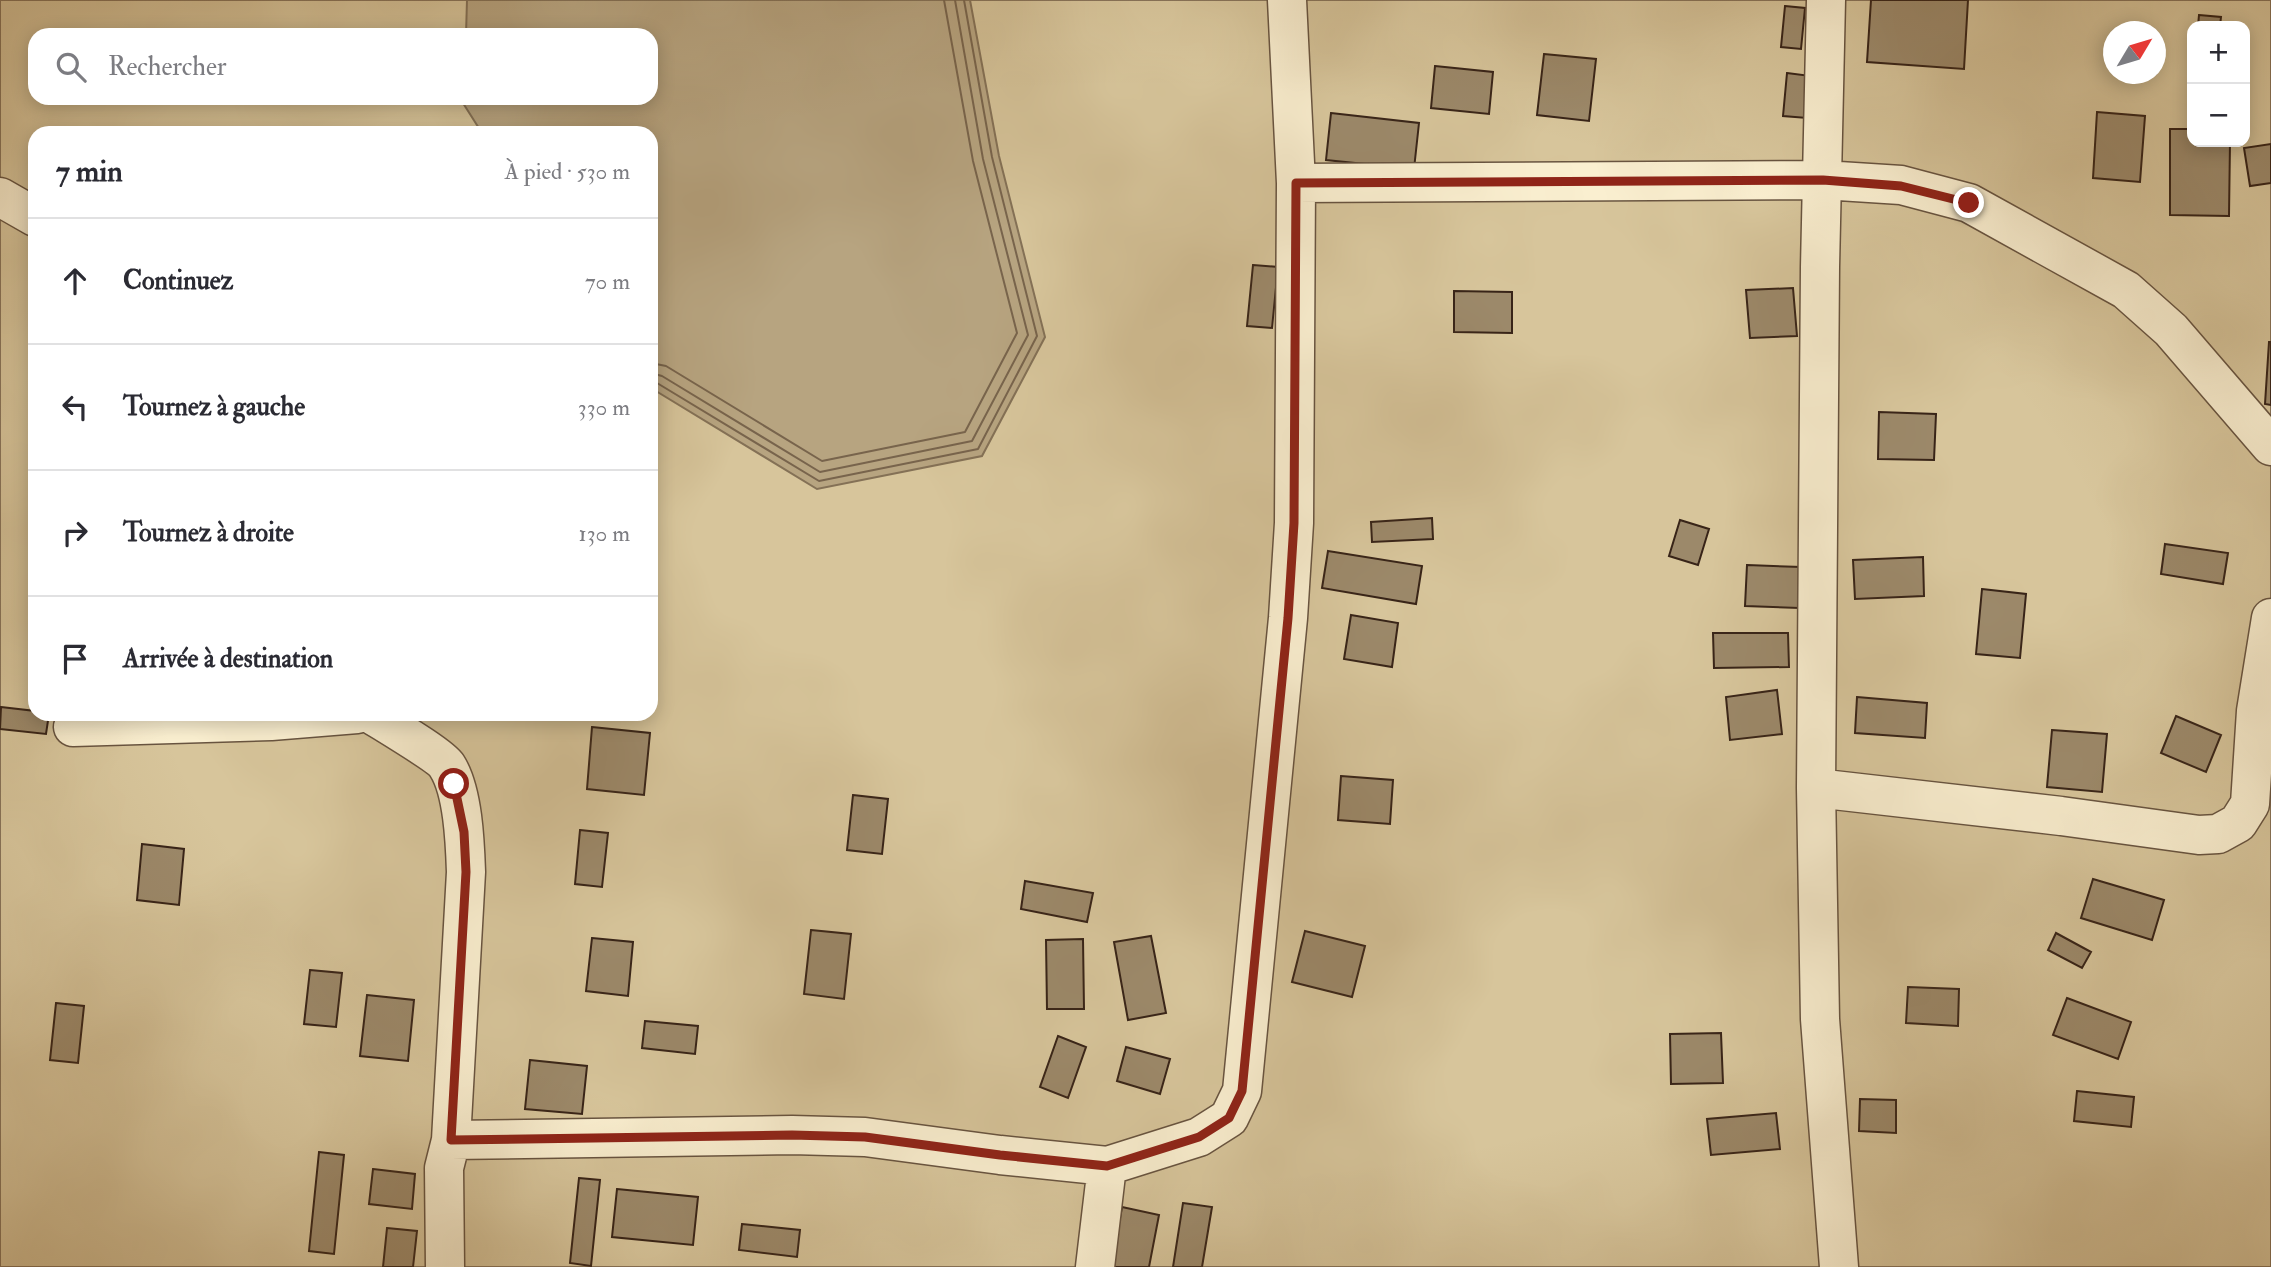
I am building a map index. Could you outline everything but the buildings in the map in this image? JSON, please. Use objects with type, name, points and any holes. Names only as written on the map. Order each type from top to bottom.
[{"type":"street","points":[[451,1140],[792,1135],[865,1137],[1107,1166],[1199,1137],[1229,1118],[1242,1091],[1287,632],[1294,523],[1296,183],[1287,0]]},
{"type":"street","points":[[1826,0],[1820,267],[1816,788],[1820,1019],[1839,1267]]},
{"type":"street","points":[[1296,183],[1823,180],[1901,186],[1969,203],[2126,290],[2171,330],[2271,446]]},
{"type":"street","points":[[0,197],[28,213]]},
{"type":"street","points":[[1816,788],[2199,835],[2218,834],[2238,823],[2250,804],[2256,711],[2271,618]]},
{"type":"street","points":[[73,727],[271,721]]},
{"type":"street","points":[[382,721],[446,764],[454,784],[464,832],[466,872],[451,1140],[444,1168],[444,1267]]},
{"type":"street","points":[[1095,1267],[1107,1166]]},
{"type":"shaded area","points":[[0,0],[2271,0],[2271,1267],[0,1267]]},
{"type":"water","points":[[467,0],[970,0],[999,156],[1045,337],[982,456],[817,489],[658,392],[658,126],[478,126],[464,105],[658,105],[658,28],[466,28]]},
{"type":"route","points":[[454,784],[464,832],[466,872],[451,1140],[792,1135],[865,1137],[1107,1166],[1199,1137],[1229,1118],[1242,1091],[1288,618],[1294,523],[1296,183],[1823,180],[1901,186],[1969,203]]}]
